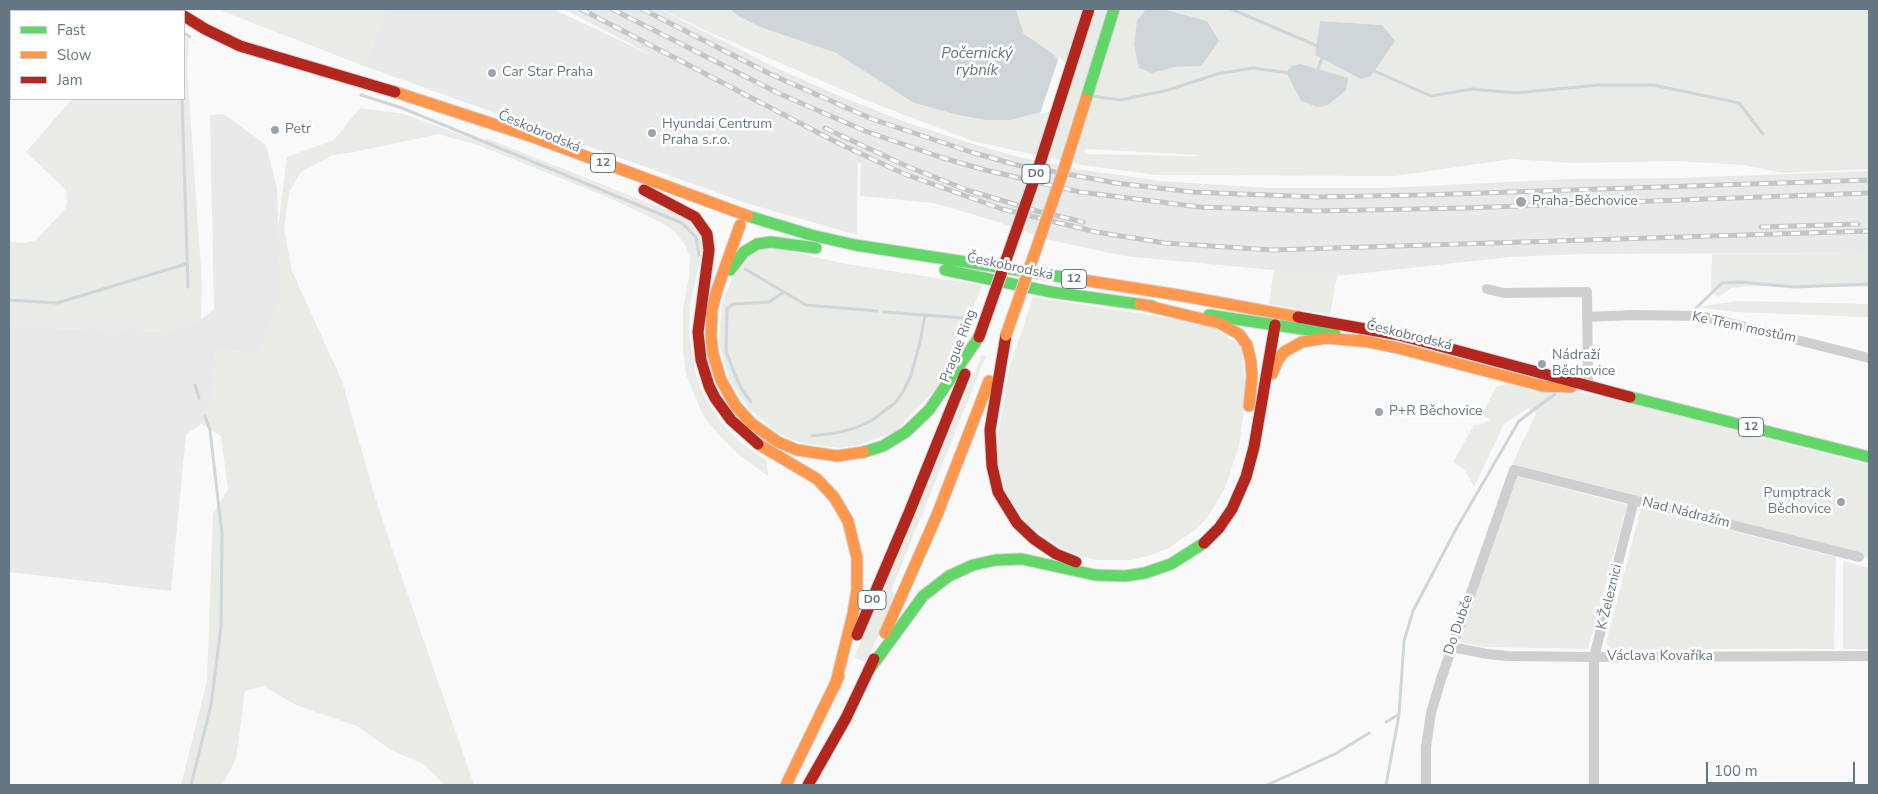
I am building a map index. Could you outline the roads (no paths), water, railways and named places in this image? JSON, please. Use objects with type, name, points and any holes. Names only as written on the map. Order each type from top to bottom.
[{"type":"main road","name":"Prague Ring","points":[[834,686],[909,513],[975,344],[1037,171],[1089,9]]},
{"type":"main road","name":"D0","points":[[869,670],[937,515],[1001,355],[1063,172],[1114,9]]},
{"type":"main road","name":"Českobrodská","points":[[185,16],[204,29],[240,46],[413,97],[533,137],[816,248],[885,261],[950,270],[1051,292],[1270,324],[1370,342],[1543,386],[1588,386]]},
{"type":"main road","name":"Českobrodská","points":[[472,118],[528,146],[708,214]]},
{"type":"main road","points":[[644,190],[695,218],[707,234],[709,250],[698,324],[698,346],[704,372],[715,398],[726,415],[755,443],[804,470],[817,479],[834,497],[848,521],[857,558],[857,589],[853,614],[834,686],[786,785]]},
{"type":"main road","points":[[736,218],[712,310],[711,336],[715,363],[726,390],[735,405],[750,423],[770,438],[797,450],[837,456],[859,454],[884,446],[906,432],[929,410],[975,344]]},
{"type":"main road","points":[[698,324],[736,218]]},
{"type":"main road","name":"Českobrodská","points":[[736,218],[855,245],[1169,293],[1399,336],[1869,457]]},
{"type":"main road","points":[[712,310],[730,269],[750,247],[771,242],[816,248]]},
{"type":"main road","points":[[1140,304],[1219,323],[1234,330],[1244,339],[1249,353],[1252,377],[1242,462]]},
{"type":"main road","points":[[1001,355],[990,430],[992,466],[996,486],[1004,504],[1018,523],[1034,539],[1062,556],[1089,565],[1122,568],[1148,563],[1172,554],[1198,537],[1214,519],[1230,494],[1242,462],[1272,312]]},
{"type":"main road","points":[[808,785],[846,718],[869,670],[923,596],[944,579],[973,565],[996,560],[1022,559],[1087,574],[1125,576],[1154,570],[1189,554],[1219,528],[1236,502],[1249,468],[1259,415],[1270,324]]},
{"type":"main road","points":[[1259,415],[1275,365],[1281,355],[1289,348],[1319,338],[1370,342]]},
{"type":"street","points":[[1487,289],[1504,293],[1587,292],[1588,386]]},
{"type":"street","name":"Ke Třem mostům","points":[[1587,317],[1634,315],[1701,316],[1869,358]]},
{"type":"street","name":"Nad Nádražím","points":[[1514,470],[1859,557]]},
{"type":"street","name":"Do Dubče","points":[[1426,785],[1428,730],[1441,679],[1514,470]]},
{"type":"street","name":"K Železnici","points":[[1594,785],[1594,657],[1634,500]]},
{"type":"street","name":"Václava Kovaříka","points":[[1452,647],[1508,656],[1869,656]]},
{"type":"water","name":"Počernický rybník","points":[[730,9],[1011,9],[1016,10],[1024,34],[1049,51],[1063,64],[1052,109],[1010,120],[986,120],[958,115],[914,103],[836,53],[760,27],[738,16]]},
{"type":"water","points":[[1146,9],[1163,9],[1207,21],[1219,41],[1201,66],[1175,67],[1152,73],[1139,68],[1134,44],[1137,21]]},
{"type":"water","points":[[1320,21],[1382,25],[1395,41],[1371,76],[1361,79],[1315,55]]},
{"type":"water","points":[[1300,64],[1348,78],[1346,90],[1328,105],[1318,107],[1301,101],[1286,72],[1292,66]]},
{"type":"waterway","points":[[1231,9],[1320,47]]},
{"type":"waterway","points":[[185,34],[190,37]]},
{"type":"waterway","points":[[1317,72],[1323,55]]},
{"type":"waterway","points":[[1092,96],[1120,100],[1168,90],[1217,74],[1253,68],[1289,73]]},
{"type":"waterway","points":[[1372,70],[1431,96],[1472,89],[1515,93],[1599,85],[1653,85],[1739,103],[1763,134]]},
{"type":"waterway","points":[[361,95],[402,108],[682,223],[696,237],[699,255]]},
{"type":"waterway","points":[[182,100],[188,287]]},
{"type":"waterway","points":[[9,300],[57,303],[186,264]]},
{"type":"waterway","points":[[745,269],[806,305],[877,311]]},
{"type":"waterway","points":[[1695,309],[1722,283],[1740,282],[1794,287],[1869,284]]},
{"type":"waterway","points":[[751,402],[742,390],[726,351],[727,309],[733,304],[769,302],[784,292]]},
{"type":"waterway","points":[[884,312],[963,318]]},
{"type":"waterway","points":[[812,436],[855,428],[871,421],[895,403],[911,375],[925,315]]},
{"type":"waterway","points":[[195,385],[199,398]]},
{"type":"waterway","points":[[1386,785],[1399,715],[1404,641],[1413,611],[1455,531],[1519,421],[1555,394]]},
{"type":"waterway","points":[[191,785],[211,705],[221,627],[222,534],[210,430],[205,416]]},
{"type":"waterway","points":[[1386,722],[1398,715]]},
{"type":"waterway","points":[[1267,785],[1335,754],[1369,733]]},
{"type":"railway","points":[[581,9],[838,143],[902,173],[1002,209],[1096,232],[1165,243],[1272,250],[1869,231]]},
{"type":"railway","points":[[612,9],[778,93],[865,131],[940,157],[985,170],[1080,192],[1200,207],[1317,211],[1465,208],[1869,193]]},
{"type":"railway","points":[[642,9],[770,74],[872,119],[974,153],[1017,165],[1116,183],[1192,192],[1317,197],[1869,180]]},
{"type":"railway","points":[[825,128],[904,165],[967,190],[1037,211],[1083,222]]},
{"type":"railway","points":[[1761,227],[1858,224]]},
{"type":"place","name":"Car Star Praha","points":[[492,73]]},
{"type":"place","name":"Petr","points":[[275,130]]},
{"type":"place","name":"Hyundai Centrum Praha s.r.o.","points":[[652,133]]},
{"type":"place","name":"Praha-Běchovice","points":[[1521,202]]},
{"type":"place","name":"Nádraží Běchovice","points":[[1542,364]]},
{"type":"place","name":"P+R Běchovice","points":[[1379,412]]},
{"type":"place","name":"Pumptrack Běchovice","points":[[1841,502]]}]
